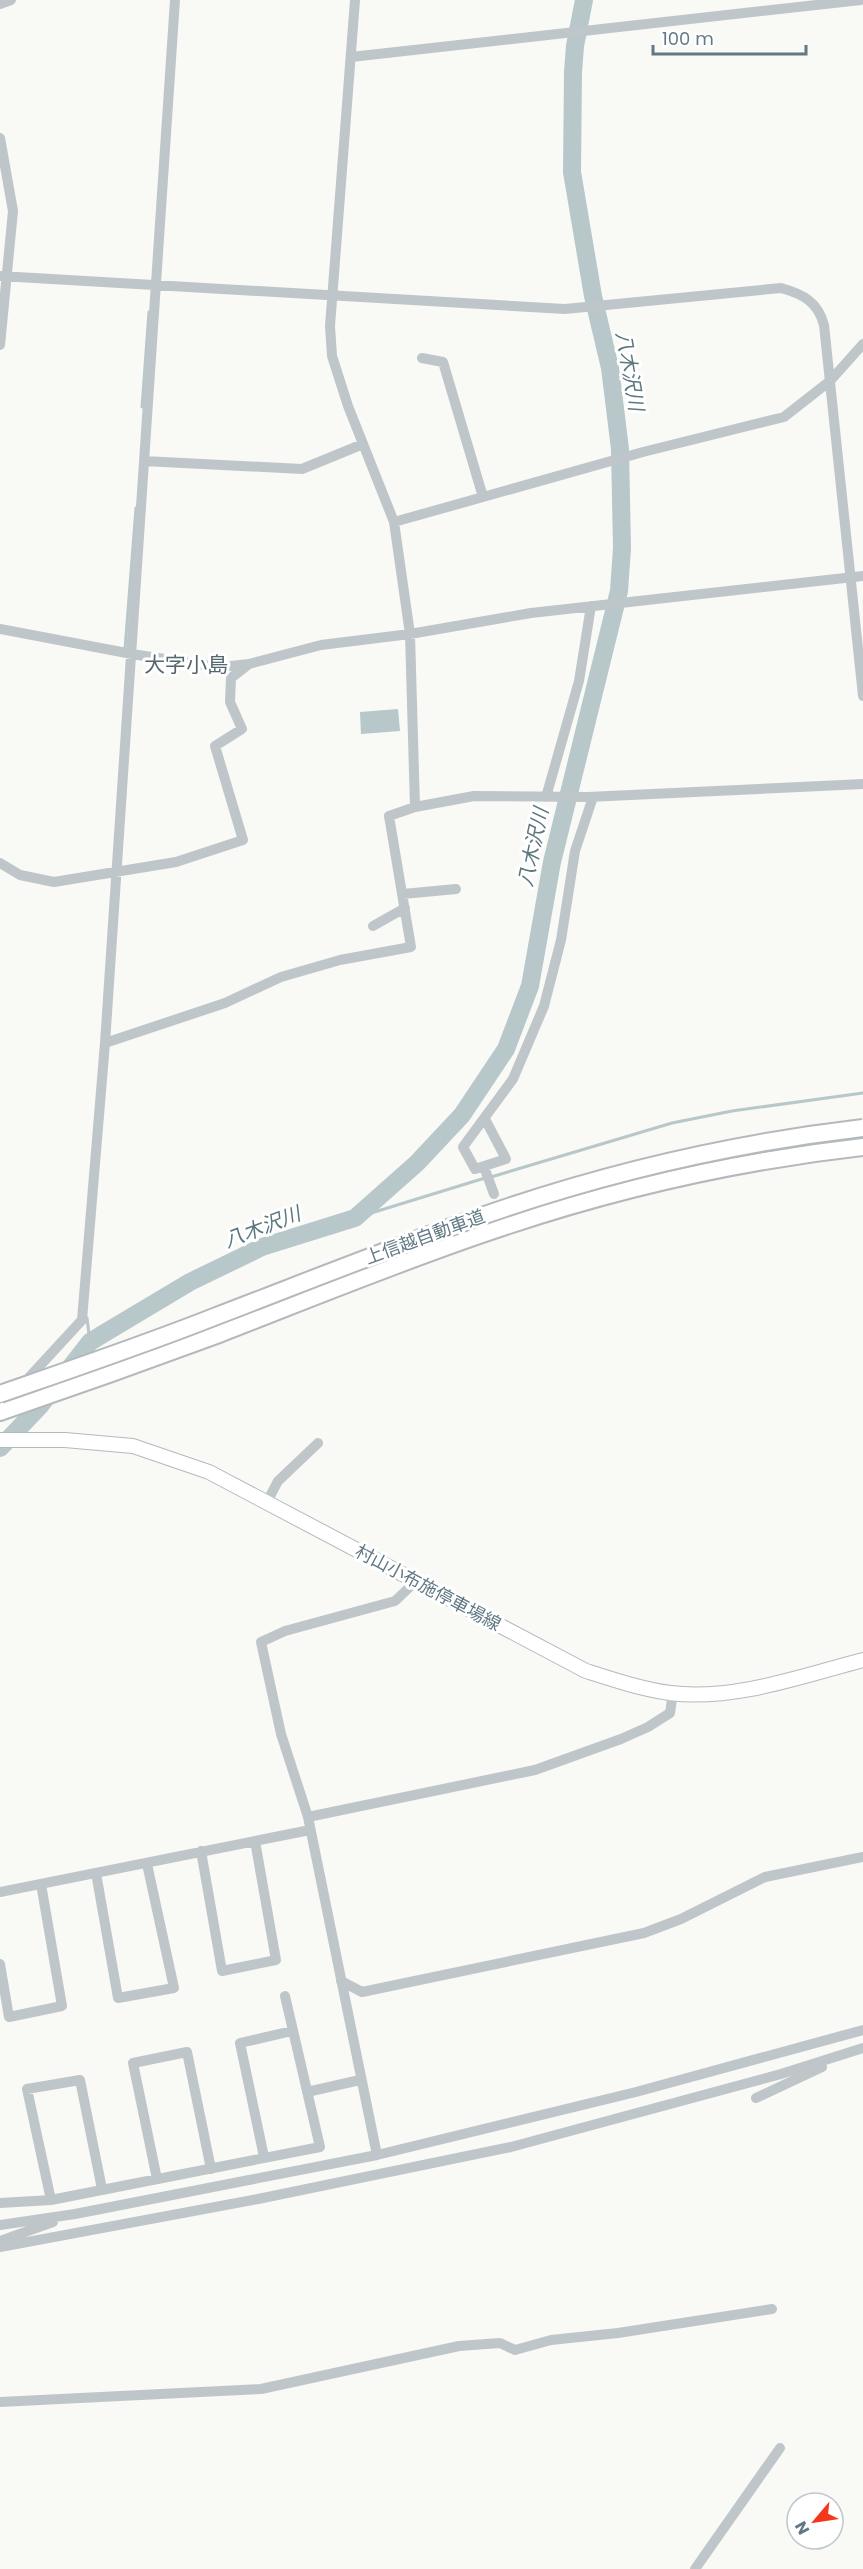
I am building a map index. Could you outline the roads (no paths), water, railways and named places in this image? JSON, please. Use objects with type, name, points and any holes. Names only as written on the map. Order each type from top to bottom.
[{"type":"highway","name":"上信越自動車道","points":[[0,1394],[191,1326],[432,1233],[537,1198],[693,1157],[863,1128]]},
{"type":"highway","name":"上信越自動車道","points":[[0,1410],[185,1346],[449,1245],[544,1214],[696,1174],[799,1155],[863,1147]]},
{"type":"main road","name":"村山小布施停車場線","points":[[0,1440],[65,1440],[133,1446],[209,1472],[586,1671],[635,1687],[672,1693],[715,1693],[752,1688],[863,1660]]},
{"type":"street","points":[[0,4],[11,0]]},
{"type":"street","points":[[0,1410],[82,1320],[105,1043],[176,0]]},
{"type":"street","points":[[355,0],[332,294],[330,326],[332,356],[348,406],[394,522],[410,634],[415,807]]},
{"type":"street","points":[[351,57],[861,0]]},
{"type":"street","points":[[0,138],[13,212],[3,277],[0,345]]},
{"type":"street","points":[[3,277],[565,309],[781,288],[806,296],[821,314],[863,696]]},
{"type":"street","points":[[394,522],[594,465],[784,417],[830,381],[863,344]]},
{"type":"street","points":[[422,358],[443,362],[483,497]]},
{"type":"street","points":[[144,461],[302,469],[363,444]]},
{"type":"street","points":[[0,628],[132,654],[216,667],[249,664],[321,645],[410,634],[531,613],[863,576]]},
{"type":"street","points":[[546,797],[579,681],[594,605]]},
{"type":"street","points":[[0,863],[20,875],[54,882],[176,862],[243,840],[215,746],[242,729],[230,702],[231,678],[249,664]]},
{"type":"street","points":[[105,1043],[225,1003],[281,977],[340,960],[411,947],[389,816],[415,807],[474,796],[590,797],[863,784]]},
{"type":"street","points":[[485,1119],[507,1159],[475,1169],[463,1147],[513,1079],[544,1006],[561,940],[575,851],[590,797]]},
{"type":"street","points":[[403,894],[456,889]]},
{"type":"street","points":[[373,926],[405,908]]},
{"type":"street","points":[[484,1167],[494,1194]]},
{"type":"street","points":[[266,1504],[278,1481],[318,1443]]},
{"type":"street","points":[[377,2154],[360,2080],[308,1817],[281,1734],[261,1642],[285,1631],[395,1601],[416,1581]]},
{"type":"street","points":[[308,1817],[535,1770],[648,1727],[670,1713],[672,1693]]},
{"type":"street","points":[[0,1892],[310,1830]]},
{"type":"street","points":[[201,1851],[222,1971],[276,1960],[255,1841]]},
{"type":"street","points":[[341,1981],[362,1992],[644,1934],[681,1919],[765,1877],[863,1857]]},
{"type":"street","points":[[96,1873],[118,1998],[174,1988],[147,1864]]},
{"type":"street","points":[[0,1964],[9,2017],[62,2006],[41,1884]]},
{"type":"street","points":[[0,2203],[51,2200],[320,2147],[285,1996]]},
{"type":"street","points":[[0,2225],[75,2214],[377,2154],[636,2092],[863,2030]]},
{"type":"street","points":[[264,2157],[240,2043],[292,2031]]},
{"type":"street","points":[[756,2098],[862,2048]]},
{"type":"street","points":[[0,2247],[258,2199],[511,2147],[781,2074],[862,2048]]},
{"type":"street","points":[[157,2179],[132,2064],[187,2052],[211,2169]]},
{"type":"street","points":[[51,2200],[27,2089],[80,2080],[102,2189]]},
{"type":"street","points":[[307,2092],[360,2080]]},
{"type":"street","points":[[0,2241],[75,2214]]},
{"type":"street","points":[[0,2402],[261,2389],[459,2346],[500,2343],[515,2350],[551,2340],[618,2333],[772,2309]]},
{"type":"street","points":[[695,2569],[780,2448]]},
{"type":"waterway","name":"八木沢川","points":[[0,1448],[40,1406],[90,1342],[190,1282],[262,1247],[355,1218],[417,1163],[462,1115],[506,1049],[530,986],[552,862],[619,591],[622,548],[620,449],[610,368],[593,296],[572,172],[573,72],[575,46],[584,0]]},
{"type":"waterway","points":[[142,407],[149,312]]},
{"type":"waterway","points":[[125,649],[136,508]]},
{"type":"waterway","points":[[491,1177],[672,1123],[732,1111],[863,1093]]},
{"type":"waterway","points":[[355,1218],[485,1178]]},
{"type":"waterway","points":[[87,1318],[90,1342]]},
{"type":"district","name":"大字小島","points":[[186,665]]}]
